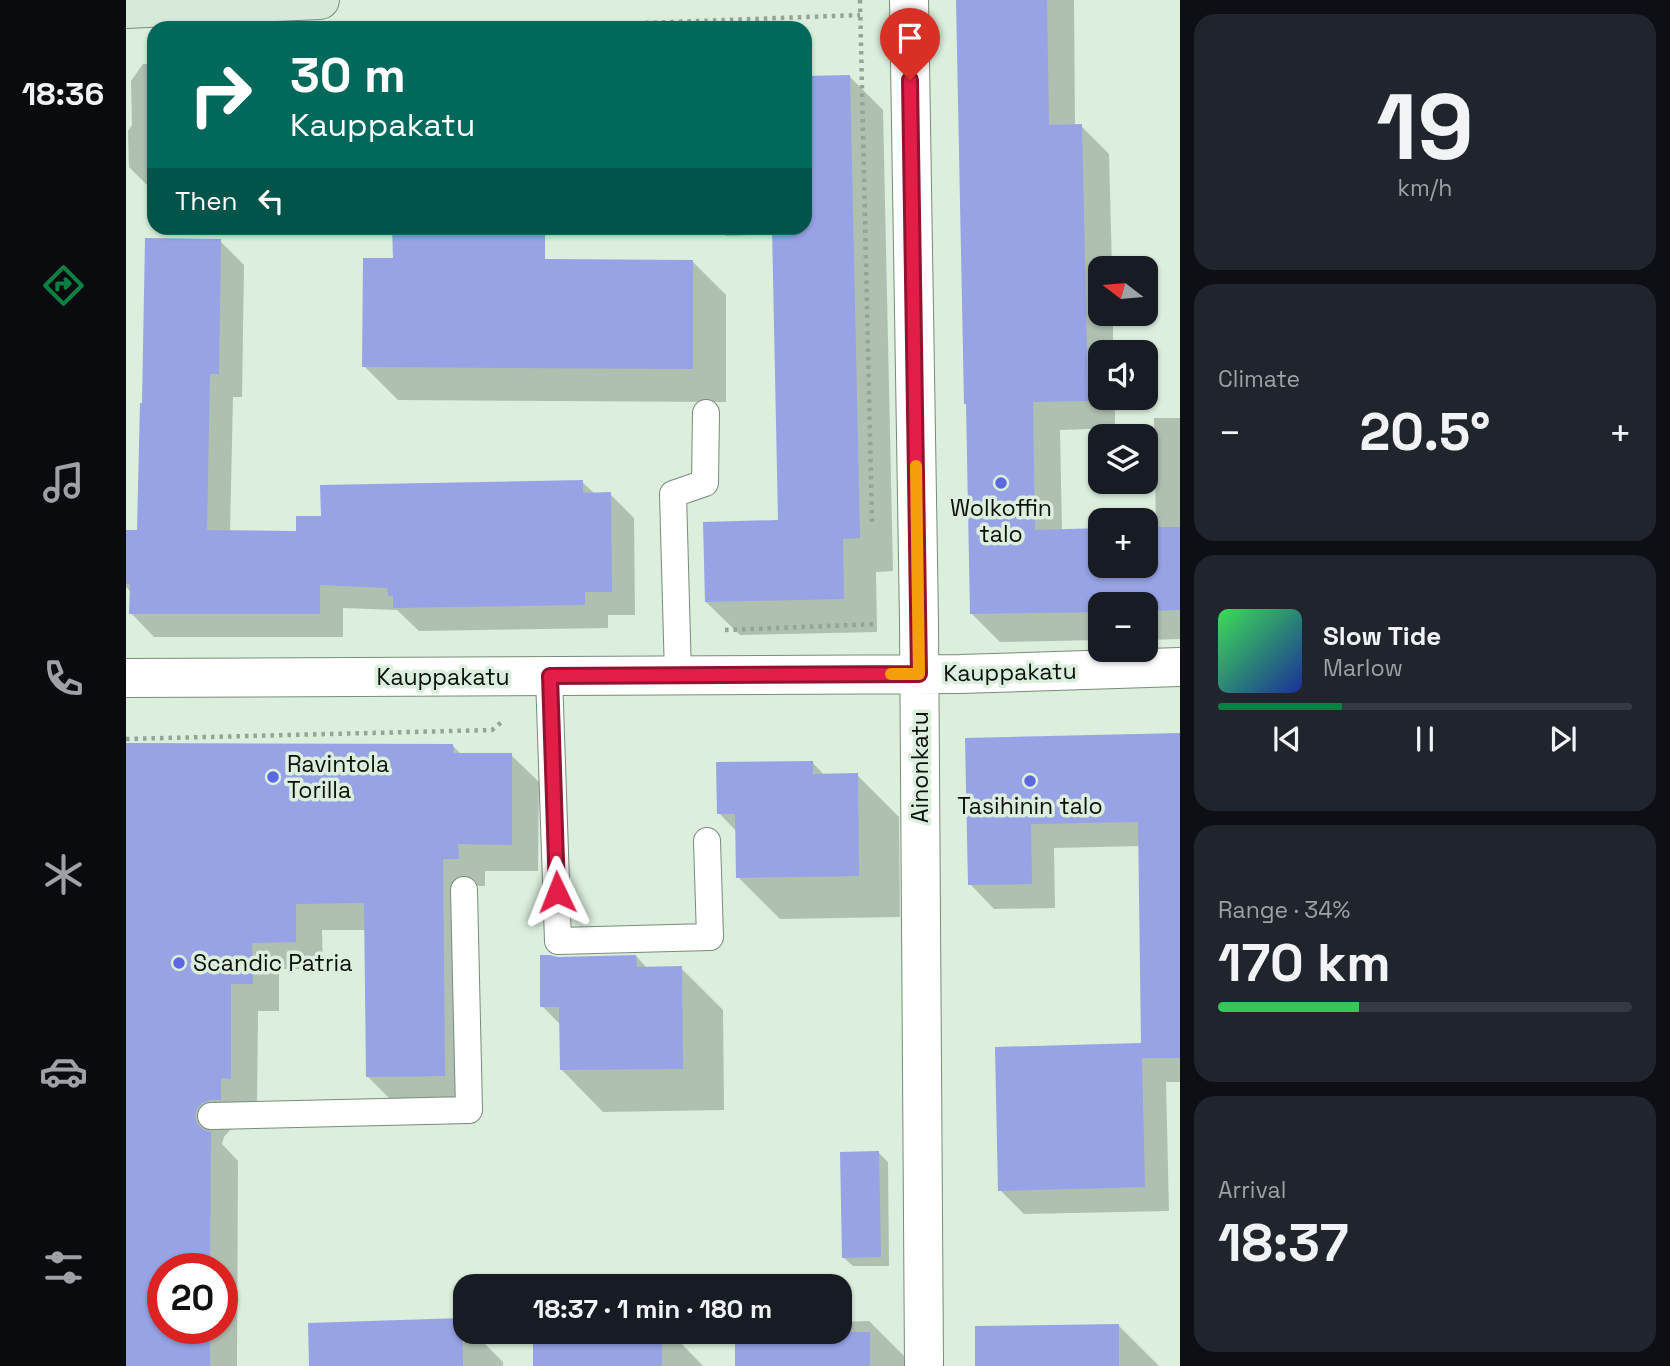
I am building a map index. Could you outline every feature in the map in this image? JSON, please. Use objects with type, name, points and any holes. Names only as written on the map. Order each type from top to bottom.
[{"type":"street","points":[[126,9],[320,0]]},
{"type":"street","name":"Ainonkatu","points":[[909,0],[919,674],[924,1366]]},
{"type":"street","name":"Kauppakatu","points":[[126,678],[919,674],[1180,667]]},
{"type":"lane","points":[[678,675],[673,494],[705,483],[706,413]]},
{"type":"lane","points":[[550,676],[558,942],[710,937],[707,841]]},
{"type":"lane","points":[[211,1116],[469,1110],[464,890]]},
{"type":"path","points":[[698,21],[860,15]]},
{"type":"building","points":[[956,0],[1047,0],[1049,125],[1082,124],[1088,401],[1033,402],[1035,530],[1088,528],[1088,578],[1158,578],[1158,527],[1180,527],[1180,610],[1158,611],[1158,592],[1088,592],[1088,612],[970,614]]},
{"type":"building","points":[[850,75],[860,538],[843,539],[844,599],[705,602],[703,522],[778,520],[772,235],[812,235],[812,76]]},
{"type":"building","points":[[392,235],[545,235],[545,259],[693,260],[693,369],[362,367],[363,258],[393,258]]},
{"type":"building","points":[[145,238],[221,239],[219,374],[210,374],[207,530],[296,531],[296,516],[321,516],[320,485],[583,480],[583,493],[611,492],[612,592],[585,592],[585,605],[393,608],[393,596],[388,596],[387,588],[320,585],[320,614],[129,614],[126,530],[137,530]]},
{"type":"building","points":[[1180,733],[1180,1058],[1142,1058],[1145,1187],[998,1191],[995,1047],[1141,1043],[1138,822],[1031,824],[1032,884],[968,885],[965,738]]},
{"type":"building","name":"Scandic Patria","points":[[126,743],[453,744],[454,753],[512,753],[512,845],[458,844],[459,859],[443,859],[445,1076],[366,1077],[364,903],[296,904],[296,942],[252,943],[253,984],[231,984],[231,1079],[221,1078],[221,1100],[202,1103],[195,1116],[198,1125],[211,1132],[210,1253],[147,1253],[147,1344],[210,1344],[210,1366],[126,1366]]},
{"type":"building","points":[[813,761],[813,774],[858,773],[859,876],[736,878],[735,814],[717,814],[716,762]]},
{"type":"building","points":[[540,955],[636,955],[637,967],[682,966],[683,1069],[560,1070],[559,1007],[540,1007]]},
{"type":"building","points":[[879,1151],[881,1257],[842,1258],[840,1152]]},
{"type":"building","points":[[453,1318],[453,1344],[463,1344],[463,1366],[309,1366],[308,1323]]},
{"type":"building","points":[[1119,1324],[1119,1366],[975,1366],[975,1326]]},
{"type":"building","points":[[852,1332],[870,1332],[870,1366],[735,1366],[735,1344],[852,1344]]},
{"type":"building","points":[[533,1344],[662,1344],[662,1366],[533,1366]]},
{"type":"slow traffic","points":[[891,674],[919,674],[916,466]]},
{"type":"place","name":"Wolkoffin talo","points":[[1001,483]]},
{"type":"place","name":"Ravintola Torilla","points":[[273,777]]},
{"type":"place","name":"Tasihinin talo","points":[[1030,781]]},
{"type":"place","name":"Scandic Patria","points":[[179,963]]},
{"type":"route","points":[[557,892],[550,676],[919,674],[910,80]]}]
